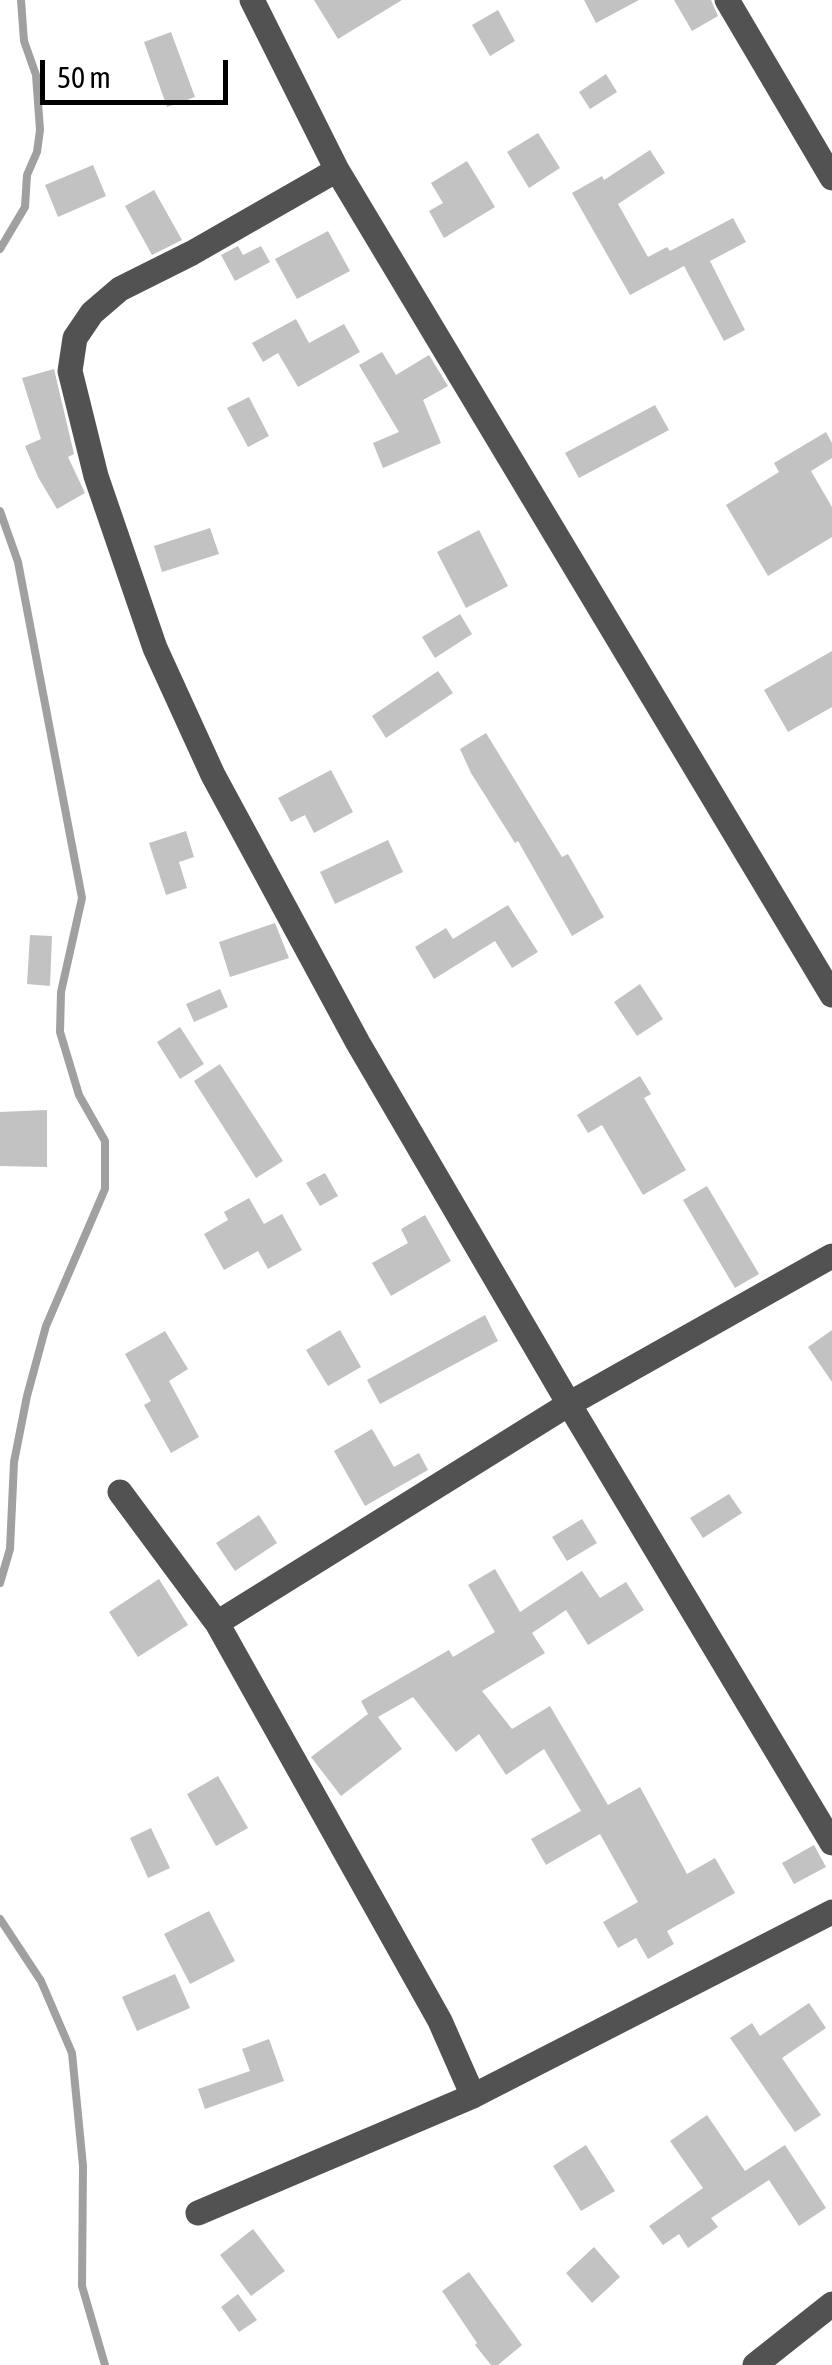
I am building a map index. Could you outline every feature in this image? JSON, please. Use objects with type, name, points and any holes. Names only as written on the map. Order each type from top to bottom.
[{"type":"street","points":[[252,0],[337,170],[832,995]]},
{"type":"street","points":[[727,0],[832,178]]},
{"type":"street","points":[[337,170],[192,253],[120,289],[92,312],[74,338],[70,371],[96,476],[154,648],[213,775],[358,1042],[832,1843]]},
{"type":"street","points":[[218,1624],[569,1404],[832,1256]]},
{"type":"street","points":[[120,1492],[218,1624],[440,2021],[473,2096]]},
{"type":"street","points":[[198,2214],[473,2096],[832,1912]]},
{"type":"street","points":[[755,2365],[832,2304]]},
{"type":"building","points":[[314,0],[402,0],[338,39]]},
{"type":"building","points":[[584,0],[639,0],[596,23]]},
{"type":"building","points":[[674,0],[711,0],[718,16],[692,31]]},
{"type":"building","points":[[498,10],[515,41],[490,56],[472,25]]},
{"type":"building","points":[[171,32],[195,97],[167,107],[144,42]]},
{"type":"building","points":[[606,74],[617,92],[590,109],[579,92]]},
{"type":"building","points":[[538,133],[560,168],[529,188],[507,152]]},
{"type":"building","points":[[650,150],[665,173],[618,204],[648,257],[667,247],[670,251],[733,218],[746,242],[710,261],[745,330],[724,341],[684,266],[630,295],[572,193],[602,176],[604,180]]},
{"type":"building","points":[[467,161],[495,207],[444,238],[429,211],[443,203],[431,183]]},
{"type":"building","points":[[93,165],[106,196],[58,217],[45,185]]},
{"type":"building","points":[[154,190],[182,240],[152,255],[125,206]]},
{"type":"building","points":[[328,231],[350,271],[297,299],[275,259]]},
{"type":"building","points":[[238,246],[243,255],[261,246],[270,262],[235,281],[221,255]]},
{"type":"building","points":[[296,319],[309,343],[344,324],[360,352],[298,387],[278,353],[263,362],[252,343]]},
{"type":"building","points":[[382,352],[396,375],[429,355],[448,386],[423,400],[441,443],[383,468],[373,443],[399,432],[359,365]]},
{"type":"building","points":[[54,369],[74,454],[68,457],[85,493],[57,509],[25,446],[41,439],[22,378]]},
{"type":"building","points":[[249,397],[269,436],[248,447],[227,408]]},
{"type":"building","points":[[655,405],[669,430],[579,478],[565,453]]},
{"type":"building","points":[[826,432],[832,443],[832,458],[811,471],[832,507],[832,537],[768,576],[726,505],[779,472],[774,463]]},
{"type":"building","points":[[210,528],[219,554],[162,572],[154,546]]},
{"type":"building","points":[[479,530],[508,586],[466,608],[437,552]]},
{"type":"building","points":[[460,614],[472,634],[435,658],[422,637]]},
{"type":"building","points":[[832,651],[832,707],[788,732],[764,690]]},
{"type":"building","points":[[438,671],[453,693],[386,738],[372,716]]},
{"type":"building","points":[[486,733],[562,857],[568,854],[604,917],[572,936],[460,749]]},
{"type":"building","points":[[331,770],[353,812],[314,833],[305,815],[291,822],[278,798]]},
{"type":"building","points":[[186,831],[194,857],[179,862],[187,888],[166,895],[149,843]]},
{"type":"building","points":[[388,840],[403,872],[335,904],[320,872]]},
{"type":"building","points":[[508,905],[538,952],[512,968],[495,941],[434,979],[415,947],[446,928],[453,939]]},
{"type":"building","points":[[275,923],[289,958],[230,977],[219,942]]},
{"type":"building","points":[[30,935],[52,936],[50,986],[27,984]]},
{"type":"building","points":[[640,984],[663,1019],[637,1036],[614,1002]]},
{"type":"building","points":[[220,989],[228,1007],[194,1022],[186,1004]]},
{"type":"building","points":[[180,1027],[204,1064],[180,1079],[157,1042]]},
{"type":"building","points":[[220,1064],[283,1161],[256,1178],[194,1081]]},
{"type":"building","points":[[640,1076],[651,1094],[644,1098],[686,1170],[643,1195],[602,1125],[588,1133],[577,1115]]},
{"type":"building","points":[[47,1110],[47,1167],[0,1166],[0,1112]]},
{"type":"building","points":[[325,1173],[338,1196],[320,1206],[306,1183]]},
{"type":"building","points":[[707,1186],[759,1274],[735,1288],[683,1200]]},
{"type":"building","points":[[249,1198],[264,1224],[282,1214],[302,1250],[268,1269],[258,1251],[224,1270],[204,1234],[228,1220],[224,1212]]},
{"type":"building","points":[[425,1215],[451,1261],[391,1296],[372,1263],[408,1243],[401,1229]]},
{"type":"building","points":[[485,1315],[498,1341],[380,1404],[367,1380]]},
{"type":"building","points":[[340,1330],[361,1367],[328,1386],[306,1350]]},
{"type":"building","points":[[832,1330],[832,1382],[808,1347]]},
{"type":"building","points":[[165,1331],[188,1369],[169,1381],[199,1437],[171,1453],[144,1405],[151,1401],[125,1354]]},
{"type":"building","points":[[372,1429],[394,1467],[419,1453],[428,1470],[365,1506],[334,1451]]},
{"type":"building","points":[[729,1494],[742,1513],[703,1538],[690,1518]]},
{"type":"building","points":[[259,1515],[277,1543],[235,1571],[216,1543]]},
{"type":"building","points":[[582,1519],[597,1543],[567,1561],[552,1537]]},
{"type":"building","points":[[495,1569],[520,1612],[582,1571],[600,1598],[626,1582],[644,1610],[588,1645],[566,1610],[532,1633],[545,1653],[482,1691],[512,1729],[550,1706],[608,1805],[640,1787],[687,1874],[715,1858],[735,1893],[667,1931],[674,1944],[648,1959],[636,1938],[618,1948],[603,1922],[638,1902],[600,1834],[546,1865],[531,1839],[581,1811],[544,1749],[506,1775],[479,1734],[456,1752],[413,1697],[378,1717],[402,1749],[341,1796],[311,1757],[368,1714],[361,1701],[449,1650],[453,1657],[495,1632],[468,1585]]},
{"type":"building","points":[[159,1579],[188,1625],[138,1657],[109,1612]]},
{"type":"building","points":[[218,1776],[248,1828],[216,1846],[187,1794]]},
{"type":"building","points":[[151,1828],[170,1868],[148,1878],[130,1838]]},
{"type":"building","points":[[814,1845],[826,1867],[794,1884],[782,1863]]},
{"type":"building","points":[[209,1911],[235,1961],[190,1984],[164,1934]]},
{"type":"building","points":[[175,1974],[190,2008],[137,2031],[122,1997]]},
{"type":"building","points":[[809,2003],[826,2028],[782,2058],[821,2115],[795,2132],[730,2038],[752,2023],[760,2036]]},
{"type":"building","points":[[269,2039],[284,2081],[205,2109],[198,2089],[250,2071],[242,2049]]},
{"type":"building","points":[[707,2115],[745,2171],[785,2145],[826,2208],[799,2226],[769,2180],[711,2218],[718,2227],[688,2248],[679,2234],[663,2245],[649,2226],[703,2188],[670,2141]]},
{"type":"building","points":[[586,2145],[615,2191],[581,2211],[553,2166]]},
{"type":"building","points":[[253,2229],[285,2271],[251,2296],[220,2255]]},
{"type":"building","points":[[594,2247],[620,2277],[592,2303],[566,2273]]},
{"type":"building","points":[[469,2272],[522,2345],[498,2365],[491,2365],[475,2345],[442,2291]]},
{"type":"building","points":[[238,2294],[257,2320],[239,2332],[221,2307]]},
{"type":"waterway","points":[[0,249],[25,207],[27,175],[37,152],[40,130],[36,75],[24,41],[21,0]]},
{"type":"waterway","points":[[0,511],[18,562],[82,898],[61,992],[60,1032],[79,1095],[105,1141],[105,1189],[46,1326],[27,1396],[14,1462],[10,1549],[0,1583]]},
{"type":"waterway","points":[[0,1919],[41,1981],[72,2053],[83,2166],[82,2286],[105,2365]]}]
